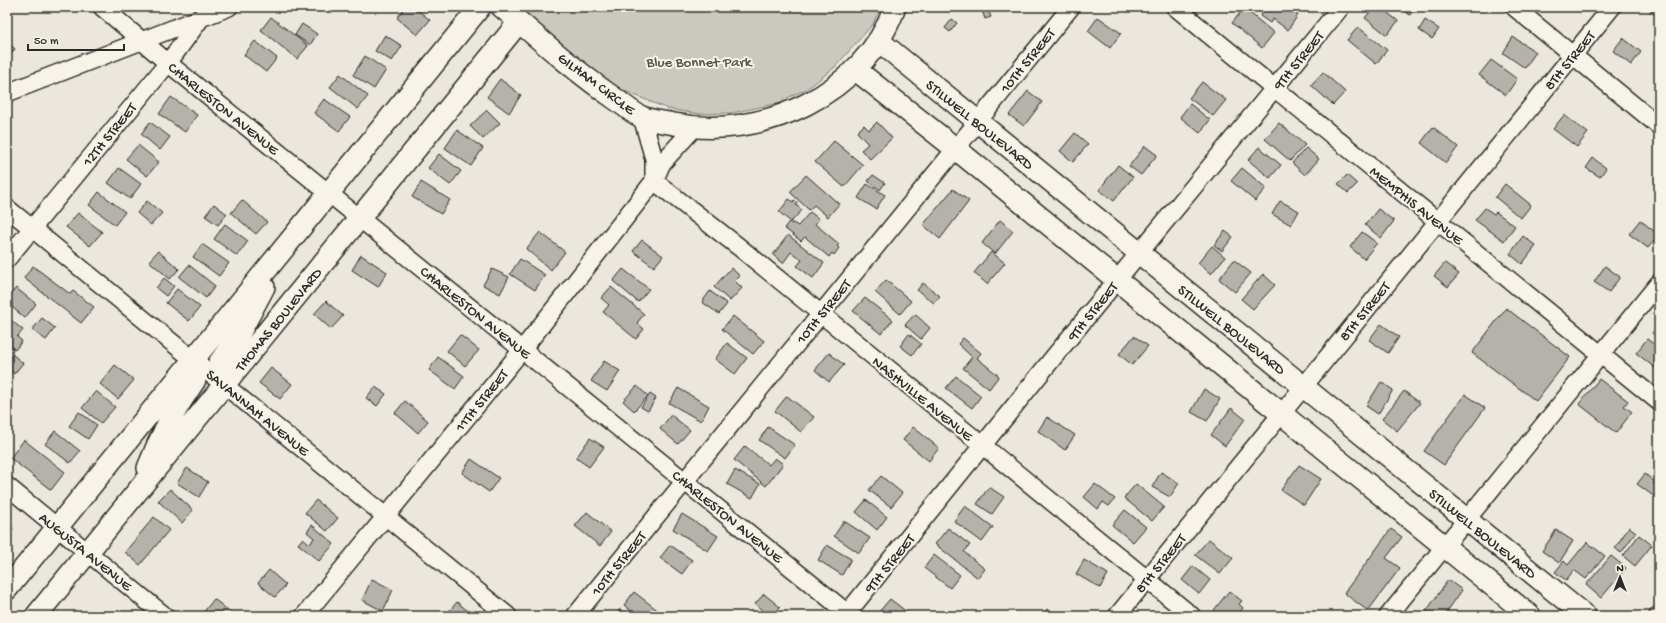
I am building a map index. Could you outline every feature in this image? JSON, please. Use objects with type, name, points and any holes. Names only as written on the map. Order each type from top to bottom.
[{"type":"main road","points":[[7,590],[480,7]]},
{"type":"main road","name":"GILHAM CIRCLE","points":[[502,7],[601,89],[642,118],[694,128],[726,127],[760,123],[788,114],[823,95],[856,70],[878,41],[895,7]]},
{"type":"main road","name":"THOMAS BOULEVARD","points":[[36,616],[520,22]]},
{"type":"main road","name":"STILWELL BOULEVARD","points":[[878,41],[1585,616]]},
{"type":"main road","points":[[856,70],[956,149],[1530,616]]},
{"type":"main road","points":[[224,385],[219,362],[238,336],[264,288],[276,259]]},
{"type":"main road","points":[[141,487],[154,451],[179,402],[195,380],[193,360]]},
{"type":"street","name":"CHARLESTON AVENUE","points":[[102,7],[168,63],[685,481],[848,615]]},
{"type":"street","points":[[7,94],[142,40],[204,13],[229,7]]},
{"type":"street","name":"10TH STREET","points":[[575,616],[1071,7]]},
{"type":"street","name":"MEMPHIS AVENUE","points":[[1175,7],[1659,402]]},
{"type":"street","name":"9TH STREET","points":[[848,615],[1117,280],[1341,7]]},
{"type":"street","points":[[1514,7],[1659,126]]},
{"type":"street","name":"8TH STREET","points":[[1117,616],[1612,7]]},
{"type":"street","name":"12TH STREET","points":[[7,259],[168,63],[204,13]]},
{"type":"street","points":[[642,118],[654,159],[654,181]]},
{"type":"street","name":"11TH STREET","points":[[304,616],[522,350],[654,181],[662,163],[694,128]]},
{"type":"street","name":"NASHVILLE AVENUE","points":[[654,181],[821,314],[1192,616]]},
{"type":"street","name":"SAVANNAH AVENUE","points":[[7,208],[508,616]]},
{"type":"street","points":[[1388,616],[1659,283]]},
{"type":"street","name":"AUGUSTA AVENUE","points":[[7,486],[165,616]]},
{"type":"green space","name":"Blue Bonnet Park","points":[[517,7],[881,7],[873,24],[835,67],[807,89],[774,104],[732,113],[699,114],[668,109],[608,84]]},
{"type":"building","points":[[405,7],[414,7],[430,20],[417,35],[397,18]]},
{"type":"building","points":[[987,7],[991,17],[985,19],[981,8]]},
{"type":"building","points":[[1267,7],[1288,7],[1298,15],[1288,30],[1273,19],[1270,23],[1260,16]]},
{"type":"building","points":[[1374,7],[1380,7],[1398,21],[1387,35],[1365,18]]},
{"type":"building","points":[[1399,7],[1415,7],[1410,15]]},
{"type":"building","points":[[1653,7],[1659,7],[1659,17],[1650,12]]},
{"type":"building","points":[[1244,8],[1274,33],[1262,48],[1232,23]]},
{"type":"building","points":[[271,17],[308,46],[297,59],[261,30]]},
{"type":"building","points":[[1098,17],[1121,33],[1110,48],[1088,31]]},
{"type":"building","points":[[952,19],[957,23],[950,32],[945,28]]},
{"type":"building","points":[[1425,20],[1439,29],[1432,39],[1419,30]]},
{"type":"building","points":[[302,24],[317,34],[310,45],[295,35]]},
{"type":"building","points":[[1358,27],[1387,50],[1376,64],[1347,40]]},
{"type":"building","points":[[385,35],[402,46],[392,61],[375,51]]},
{"type":"building","points":[[1513,37],[1536,52],[1525,68],[1503,53]]},
{"type":"building","points":[[1623,38],[1641,52],[1631,65],[1613,51]]},
{"type":"building","points":[[7,41],[15,49],[7,58]]},
{"type":"building","points":[[255,41],[277,58],[266,72],[244,55]]},
{"type":"building","points":[[365,56],[386,70],[374,89],[353,75]]},
{"type":"building","points":[[1491,60],[1517,79],[1506,95],[1479,75]]},
{"type":"building","points":[[1323,72],[1345,92],[1333,105],[1311,85]]},
{"type":"building","points":[[340,74],[368,96],[358,109],[330,87]]},
{"type":"building","points":[[500,79],[521,95],[509,113],[487,97]]},
{"type":"building","points":[[1202,82],[1226,100],[1213,116],[1189,98]]},
{"type":"building","points":[[1028,91],[1042,102],[1024,126],[1009,115]]},
{"type":"building","points":[[171,97],[197,115],[185,132],[159,114]]},
{"type":"building","points":[[324,99],[350,117],[339,131],[314,113]]},
{"type":"building","points":[[1190,104],[1210,120],[1200,133],[1180,117]]},
{"type":"building","points":[[487,110],[500,123],[483,139],[470,126]]},
{"type":"building","points":[[1564,115],[1588,133],[1577,147],[1553,129]]},
{"type":"building","points":[[150,122],[170,137],[160,150],[141,134]]},
{"type":"building","points":[[877,122],[892,138],[870,159],[861,150],[868,144],[857,132],[864,125],[869,130]]},
{"type":"building","points":[[1279,123],[1305,145],[1290,161],[1265,139]]},
{"type":"building","points":[[1433,127],[1458,147],[1446,163],[1421,143]]},
{"type":"building","points":[[457,130],[483,148],[471,166],[445,148]]},
{"type":"building","points":[[1075,133],[1088,144],[1073,162],[1060,151]]},
{"type":"building","points":[[834,141],[863,165],[844,187],[815,162]]},
{"type":"building","points":[[138,145],[159,162],[147,176],[126,159]]},
{"type":"building","points":[[1145,146],[1157,155],[1141,175],[1129,166]]},
{"type":"building","points":[[1259,147],[1281,165],[1270,178],[1248,160]]},
{"type":"building","points":[[1306,148],[1319,159],[1305,175],[1292,163]]},
{"type":"building","points":[[439,154],[461,171],[450,185],[428,168]]},
{"type":"building","points":[[1593,158],[1606,168],[1600,177],[1586,168]]},
{"type":"building","points":[[1118,165],[1133,177],[1114,201],[1099,190]]},
{"type":"building","points":[[119,168],[141,184],[130,199],[108,183]]},
{"type":"building","points":[[1242,168],[1266,188],[1255,201],[1231,181]]},
{"type":"building","points":[[806,175],[839,204],[828,217],[814,205],[809,210],[790,192]]},
{"type":"building","points":[[873,175],[885,183],[880,190],[868,181]]},
{"type":"building","points":[[1347,175],[1357,184],[1348,193],[1338,184]]},
{"type":"building","points":[[421,182],[450,200],[441,214],[412,197]]},
{"type":"building","points":[[867,184],[885,195],[876,209],[858,198]]},
{"type":"building","points":[[1505,184],[1531,205],[1521,218],[1495,197]]},
{"type":"building","points":[[953,189],[969,201],[940,239],[923,225]]},
{"type":"building","points":[[99,192],[125,212],[115,225],[89,205]]},
{"type":"building","points":[[789,199],[798,203],[796,205],[802,210],[791,222],[779,212]]},
{"type":"building","points":[[242,200],[267,222],[256,234],[231,213]]},
{"type":"building","points":[[147,201],[162,213],[151,225],[137,213]]},
{"type":"building","points":[[1280,201],[1299,211],[1291,225],[1272,214]]},
{"type":"building","points":[[214,204],[227,214],[218,225],[205,216]]},
{"type":"building","points":[[1485,208],[1494,214],[1496,212],[1515,226],[1504,241],[1475,220]]},
{"type":"building","points":[[1378,209],[1394,221],[1381,238],[1365,225]]},
{"type":"building","points":[[810,212],[819,219],[815,224],[839,244],[837,246],[839,248],[834,255],[832,253],[829,257],[805,237],[801,241],[784,228],[789,222],[798,226]]},
{"type":"building","points":[[78,213],[102,232],[90,246],[66,227]]},
{"type":"building","points":[[1000,220],[1013,231],[995,254],[982,243]]},
{"type":"building","points":[[1640,220],[1659,235],[1648,248],[1629,234]]},
{"type":"building","points":[[225,224],[248,241],[237,256],[214,239]]},
{"type":"building","points":[[1225,231],[1233,237],[1222,251],[1214,245]]},
{"type":"building","points":[[540,232],[565,252],[551,270],[526,249]]},
{"type":"building","points":[[1362,232],[1377,243],[1364,259],[1350,247]]},
{"type":"building","points":[[788,235],[824,263],[813,278],[797,266],[802,260],[791,252],[783,263],[773,255]]},
{"type":"building","points":[[1523,236],[1536,246],[1522,264],[1510,254]]},
{"type":"building","points":[[642,240],[663,256],[654,267],[633,251]]},
{"type":"building","points":[[202,244],[229,263],[219,276],[193,257]]},
{"type":"building","points":[[1212,246],[1225,257],[1211,274],[1198,263]]},
{"type":"building","points":[[158,251],[179,269],[170,279],[149,261]]},
{"type":"building","points":[[991,252],[1005,263],[987,284],[974,273]]},
{"type":"building","points":[[361,255],[387,272],[378,287],[352,270]]},
{"type":"building","points":[[520,259],[545,275],[535,290],[510,274]]},
{"type":"building","points":[[1234,260],[1251,273],[1235,292],[1219,279]]},
{"type":"building","points":[[1445,263],[1459,274],[1448,287],[1434,276]]},
{"type":"building","points":[[189,265],[215,286],[206,298],[179,277]]},
{"type":"building","points":[[33,266],[70,294],[73,291],[94,307],[81,323],[24,278]]},
{"type":"building","points":[[1605,266],[1620,277],[1609,292],[1594,282]]},
{"type":"building","points":[[731,268],[740,276],[735,281],[742,288],[730,301],[714,287]]},
{"type":"building","points":[[492,269],[509,277],[500,294],[483,285]]},
{"type":"building","points":[[623,269],[649,289],[638,302],[613,281]]},
{"type":"building","points":[[1263,274],[1275,285],[1253,309],[1241,299]]},
{"type":"building","points":[[164,278],[174,286],[166,296],[156,288]]},
{"type":"building","points":[[886,280],[911,301],[900,314],[875,292]]},
{"type":"building","points":[[923,283],[940,296],[934,303],[917,290]]},
{"type":"building","points":[[611,287],[644,314],[637,323],[644,329],[636,339],[603,312],[609,305],[601,298]]},
{"type":"building","points":[[16,288],[36,304],[25,318],[7,303],[7,299]]},
{"type":"building","points":[[177,289],[200,307],[189,321],[166,303]]},
{"type":"building","points":[[710,291],[727,304],[719,314],[702,302]]},
{"type":"building","points":[[865,298],[893,320],[881,334],[853,311]]},
{"type":"building","points":[[326,301],[343,316],[331,329],[314,314]]},
{"type":"building","points":[[1506,308],[1570,357],[1536,401],[1472,353]]},
{"type":"building","points":[[915,314],[930,328],[921,339],[905,325]]},
{"type":"building","points":[[733,316],[764,341],[753,354],[722,329]]},
{"type":"building","points":[[7,317],[23,330],[17,337],[22,341],[15,350],[7,343]]},
{"type":"building","points":[[42,318],[55,328],[46,340],[32,330]]},
{"type":"building","points":[[1381,324],[1399,337],[1388,353],[1369,340]]},
{"type":"building","points":[[1659,325],[1659,339],[1652,333]]},
{"type":"building","points":[[909,334],[921,344],[912,355],[900,346]]},
{"type":"building","points":[[460,335],[479,350],[465,366],[447,351]]},
{"type":"building","points":[[1134,336],[1148,346],[1132,365],[1119,354]]},
{"type":"building","points":[[963,338],[981,353],[977,358],[999,376],[989,389],[963,368],[972,357],[958,344]]},
{"type":"building","points":[[1647,339],[1659,348],[1659,371],[1636,353]]},
{"type":"building","points":[[727,343],[747,358],[735,374],[715,359]]},
{"type":"building","points":[[7,350],[23,363],[14,374],[7,368]]},
{"type":"building","points":[[829,353],[844,365],[829,382],[815,370]]},
{"type":"building","points":[[438,357],[464,376],[455,389],[429,370]]},
{"type":"building","points":[[604,361],[620,371],[607,391],[591,381]]},
{"type":"building","points":[[115,365],[134,380],[118,399],[100,384]]},
{"type":"building","points":[[271,368],[292,384],[280,399],[259,383]]},
{"type":"building","points":[[956,376],[981,396],[972,408],[946,388]]},
{"type":"building","points":[[1599,379],[1628,401],[1624,406],[1632,412],[1616,433],[1579,404]]},
{"type":"building","points":[[1381,382],[1393,390],[1378,414],[1366,406]]},
{"type":"building","points":[[637,386],[648,396],[634,411],[623,401]]},
{"type":"building","points":[[375,387],[386,394],[377,406],[366,398]]},
{"type":"building","points":[[678,388],[709,406],[701,421],[669,403]]},
{"type":"building","points":[[1204,389],[1220,399],[1207,421],[1191,412]]},
{"type":"building","points":[[96,391],[115,407],[101,423],[82,408]]},
{"type":"building","points":[[1404,391],[1420,403],[1397,431],[1382,419]]},
{"type":"building","points":[[650,394],[656,398],[648,411],[641,407]]},
{"type":"building","points":[[1465,394],[1485,408],[1444,465],[1424,451]]},
{"type":"building","points":[[787,396],[814,417],[801,432],[775,411]]},
{"type":"building","points":[[405,401],[428,421],[418,433],[395,413]]},
{"type":"building","points":[[1231,408],[1245,419],[1225,446],[1211,435]]},
{"type":"building","points":[[79,412],[97,425],[88,439],[69,426]]},
{"type":"building","points":[[671,415],[690,430],[678,444],[660,429]]},
{"type":"building","points":[[1047,417],[1075,435],[1065,450],[1038,431]]},
{"type":"building","points":[[768,427],[795,445],[785,458],[759,440]]},
{"type":"building","points":[[913,427],[939,448],[929,461],[903,440]]},
{"type":"building","points":[[55,431],[80,451],[70,463],[45,444]]},
{"type":"building","points":[[590,438],[604,447],[589,467],[576,458]]},
{"type":"building","points":[[24,440],[65,472],[51,490],[10,458]]},
{"type":"building","points":[[745,446],[769,465],[775,458],[783,464],[766,486],[734,460]]},
{"type":"building","points":[[471,459],[499,478],[489,492],[462,473]]},
{"type":"building","points":[[1299,465],[1321,479],[1304,505],[1281,490]]},
{"type":"building","points":[[187,468],[208,482],[199,497],[177,483]]},
{"type":"building","points":[[735,470],[760,484],[752,498],[727,484]]},
{"type":"building","points":[[1161,472],[1179,483],[1170,497],[1152,487]]},
{"type":"building","points":[[1645,474],[1655,482],[1653,484],[1659,488],[1659,500],[1637,484]]},
{"type":"building","points":[[881,476],[902,493],[891,507],[869,490]]},
{"type":"building","points":[[1095,484],[1115,499],[1109,506],[1103,502],[1098,509],[1084,497]]},
{"type":"building","points":[[1136,484],[1164,507],[1152,521],[1124,498]]},
{"type":"building","points":[[989,487],[1004,497],[992,514],[977,504]]},
{"type":"building","points":[[170,489],[193,510],[182,523],[158,501]]},
{"type":"building","points":[[316,500],[338,518],[327,531],[305,513]]},
{"type":"building","points":[[866,500],[887,517],[877,530],[856,512]]},
{"type":"building","points":[[965,506],[993,527],[982,542],[954,521]]},
{"type":"building","points":[[1125,510],[1146,527],[1133,542],[1112,525]]},
{"type":"building","points":[[587,512],[611,532],[600,546],[575,526]]},
{"type":"building","points":[[682,514],[718,536],[708,551],[673,529]]},
{"type":"building","points":[[154,517],[169,530],[140,565],[125,552]]},
{"type":"building","points":[[844,521],[870,538],[859,553],[834,536]]},
{"type":"building","points":[[7,523],[13,528],[7,537]]},
{"type":"building","points":[[312,525],[334,544],[319,561],[298,544],[303,538],[310,544],[314,538],[307,532]]},
{"type":"building","points":[[1629,527],[1636,532],[1621,553],[1615,548]]},
{"type":"building","points":[[948,528],[970,545],[964,552],[985,569],[978,578],[935,544]]},
{"type":"building","points":[[1391,529],[1402,537],[1386,558],[1400,568],[1368,611],[1344,593]]},
{"type":"building","points":[[1556,530],[1573,541],[1559,563],[1542,551]]},
{"type":"building","points":[[1639,535],[1652,545],[1635,566],[1623,556]]},
{"type":"building","points":[[1209,539],[1233,558],[1220,574],[1195,555]]},
{"type":"building","points":[[1587,542],[1605,556],[1586,579],[1574,570],[1566,580],[1555,572],[1564,561],[1568,565]]},
{"type":"building","points":[[670,545],[692,560],[682,574],[660,558]]},
{"type":"building","points":[[827,545],[851,559],[842,575],[818,560]]},
{"type":"building","points":[[934,555],[960,575],[950,588],[924,568]]},
{"type":"building","points":[[1611,556],[1626,568],[1601,598],[1586,585]]},
{"type":"building","points":[[1084,560],[1108,574],[1100,588],[1076,574]]},
{"type":"building","points":[[1193,566],[1210,580],[1199,594],[1182,580]]},
{"type":"building","points":[[269,570],[286,585],[275,597],[258,583]]},
{"type":"building","points":[[372,579],[393,590],[383,611],[362,600]]},
{"type":"building","points":[[1448,580],[1462,590],[1444,616],[1423,616]]},
{"type":"building","points":[[1229,591],[1242,601],[1239,604],[1243,608],[1237,616],[1221,616],[1214,610]]},
{"type":"building","points":[[634,592],[660,612],[657,616],[638,616],[624,605]]},
{"type":"building","points":[[764,594],[780,607],[772,616],[769,616],[755,604]]},
{"type":"building","points":[[214,599],[235,616],[205,616],[202,614]]},
{"type":"building","points":[[890,599],[912,616],[882,616],[878,613]]},
{"type":"building","points":[[457,602],[474,616],[445,616]]},
{"type":"building","points":[[620,609],[630,616],[615,616]]},
{"type":"building","points":[[1047,609],[1056,616],[1042,616]]}]
